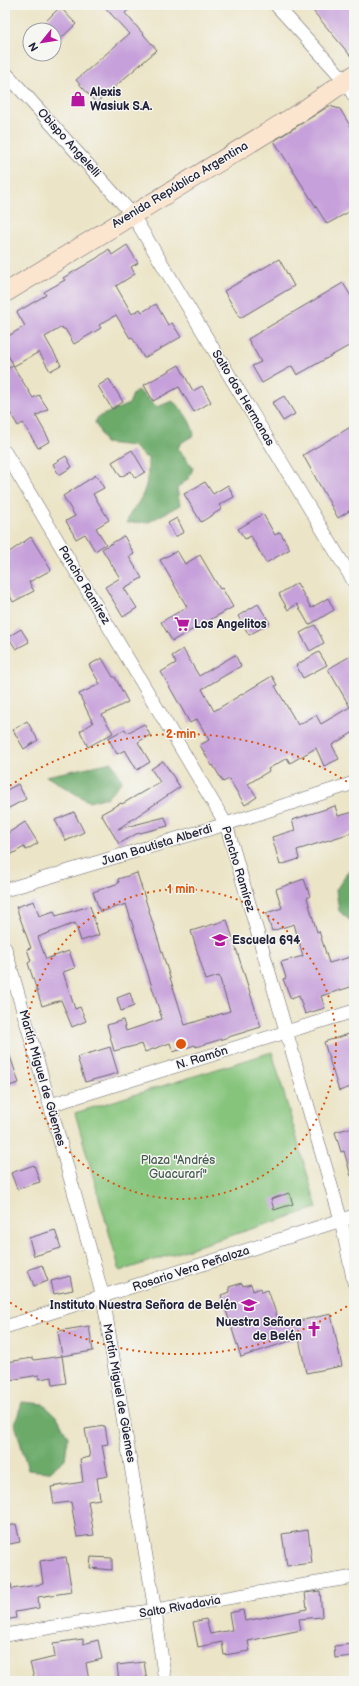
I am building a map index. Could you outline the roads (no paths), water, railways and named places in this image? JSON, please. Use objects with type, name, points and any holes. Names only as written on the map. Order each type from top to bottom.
[{"type":"main road","name":"Avenida República Argentina","points":[[5,292],[304,110],[351,84]]},
{"type":"street","points":[[276,5],[351,84]]},
{"type":"street","name":"Obispo Angelelli","points":[[5,72],[132,214]]},
{"type":"street","name":"Salto dos Hermanas","points":[[132,214],[354,582]]},
{"type":"street","name":"Pancho Ramírez","points":[[5,452],[226,824],[341,1220],[354,1283]]},
{"type":"street","name":"Juan Bautista Alberdi","points":[[5,890],[226,824],[354,783]]},
{"type":"street","name":"Martín Miguel de Güemes","points":[[5,948],[103,1297],[155,1611],[165,1681]]},
{"type":"street","name":"N. Ramón","points":[[50,1105],[354,1011]]},
{"type":"street","name":"Rosario Vera Peñaloza","points":[[5,1327],[354,1216]]},
{"type":"street","name":"Salto Rivadavia","points":[[5,1635],[354,1577]]},
{"type":"place","name":"Alexis Wasiuk S.A.","points":[[78,99]]},
{"type":"place","name":"Los Angelitos","points":[[182,624]]},
{"type":"place","name":"Escuela 694","points":[[220,940]]},
{"type":"place","name":"Instituto Nuestra Señora de Belén","points":[[249,1305]]},
{"type":"place","name":"Nuestra Señora de Belén","points":[[314,1329]]},
{"type":"park label","name":"Plaza \"Andrés Guacurarí\"","points":[[178,1167]]}]
